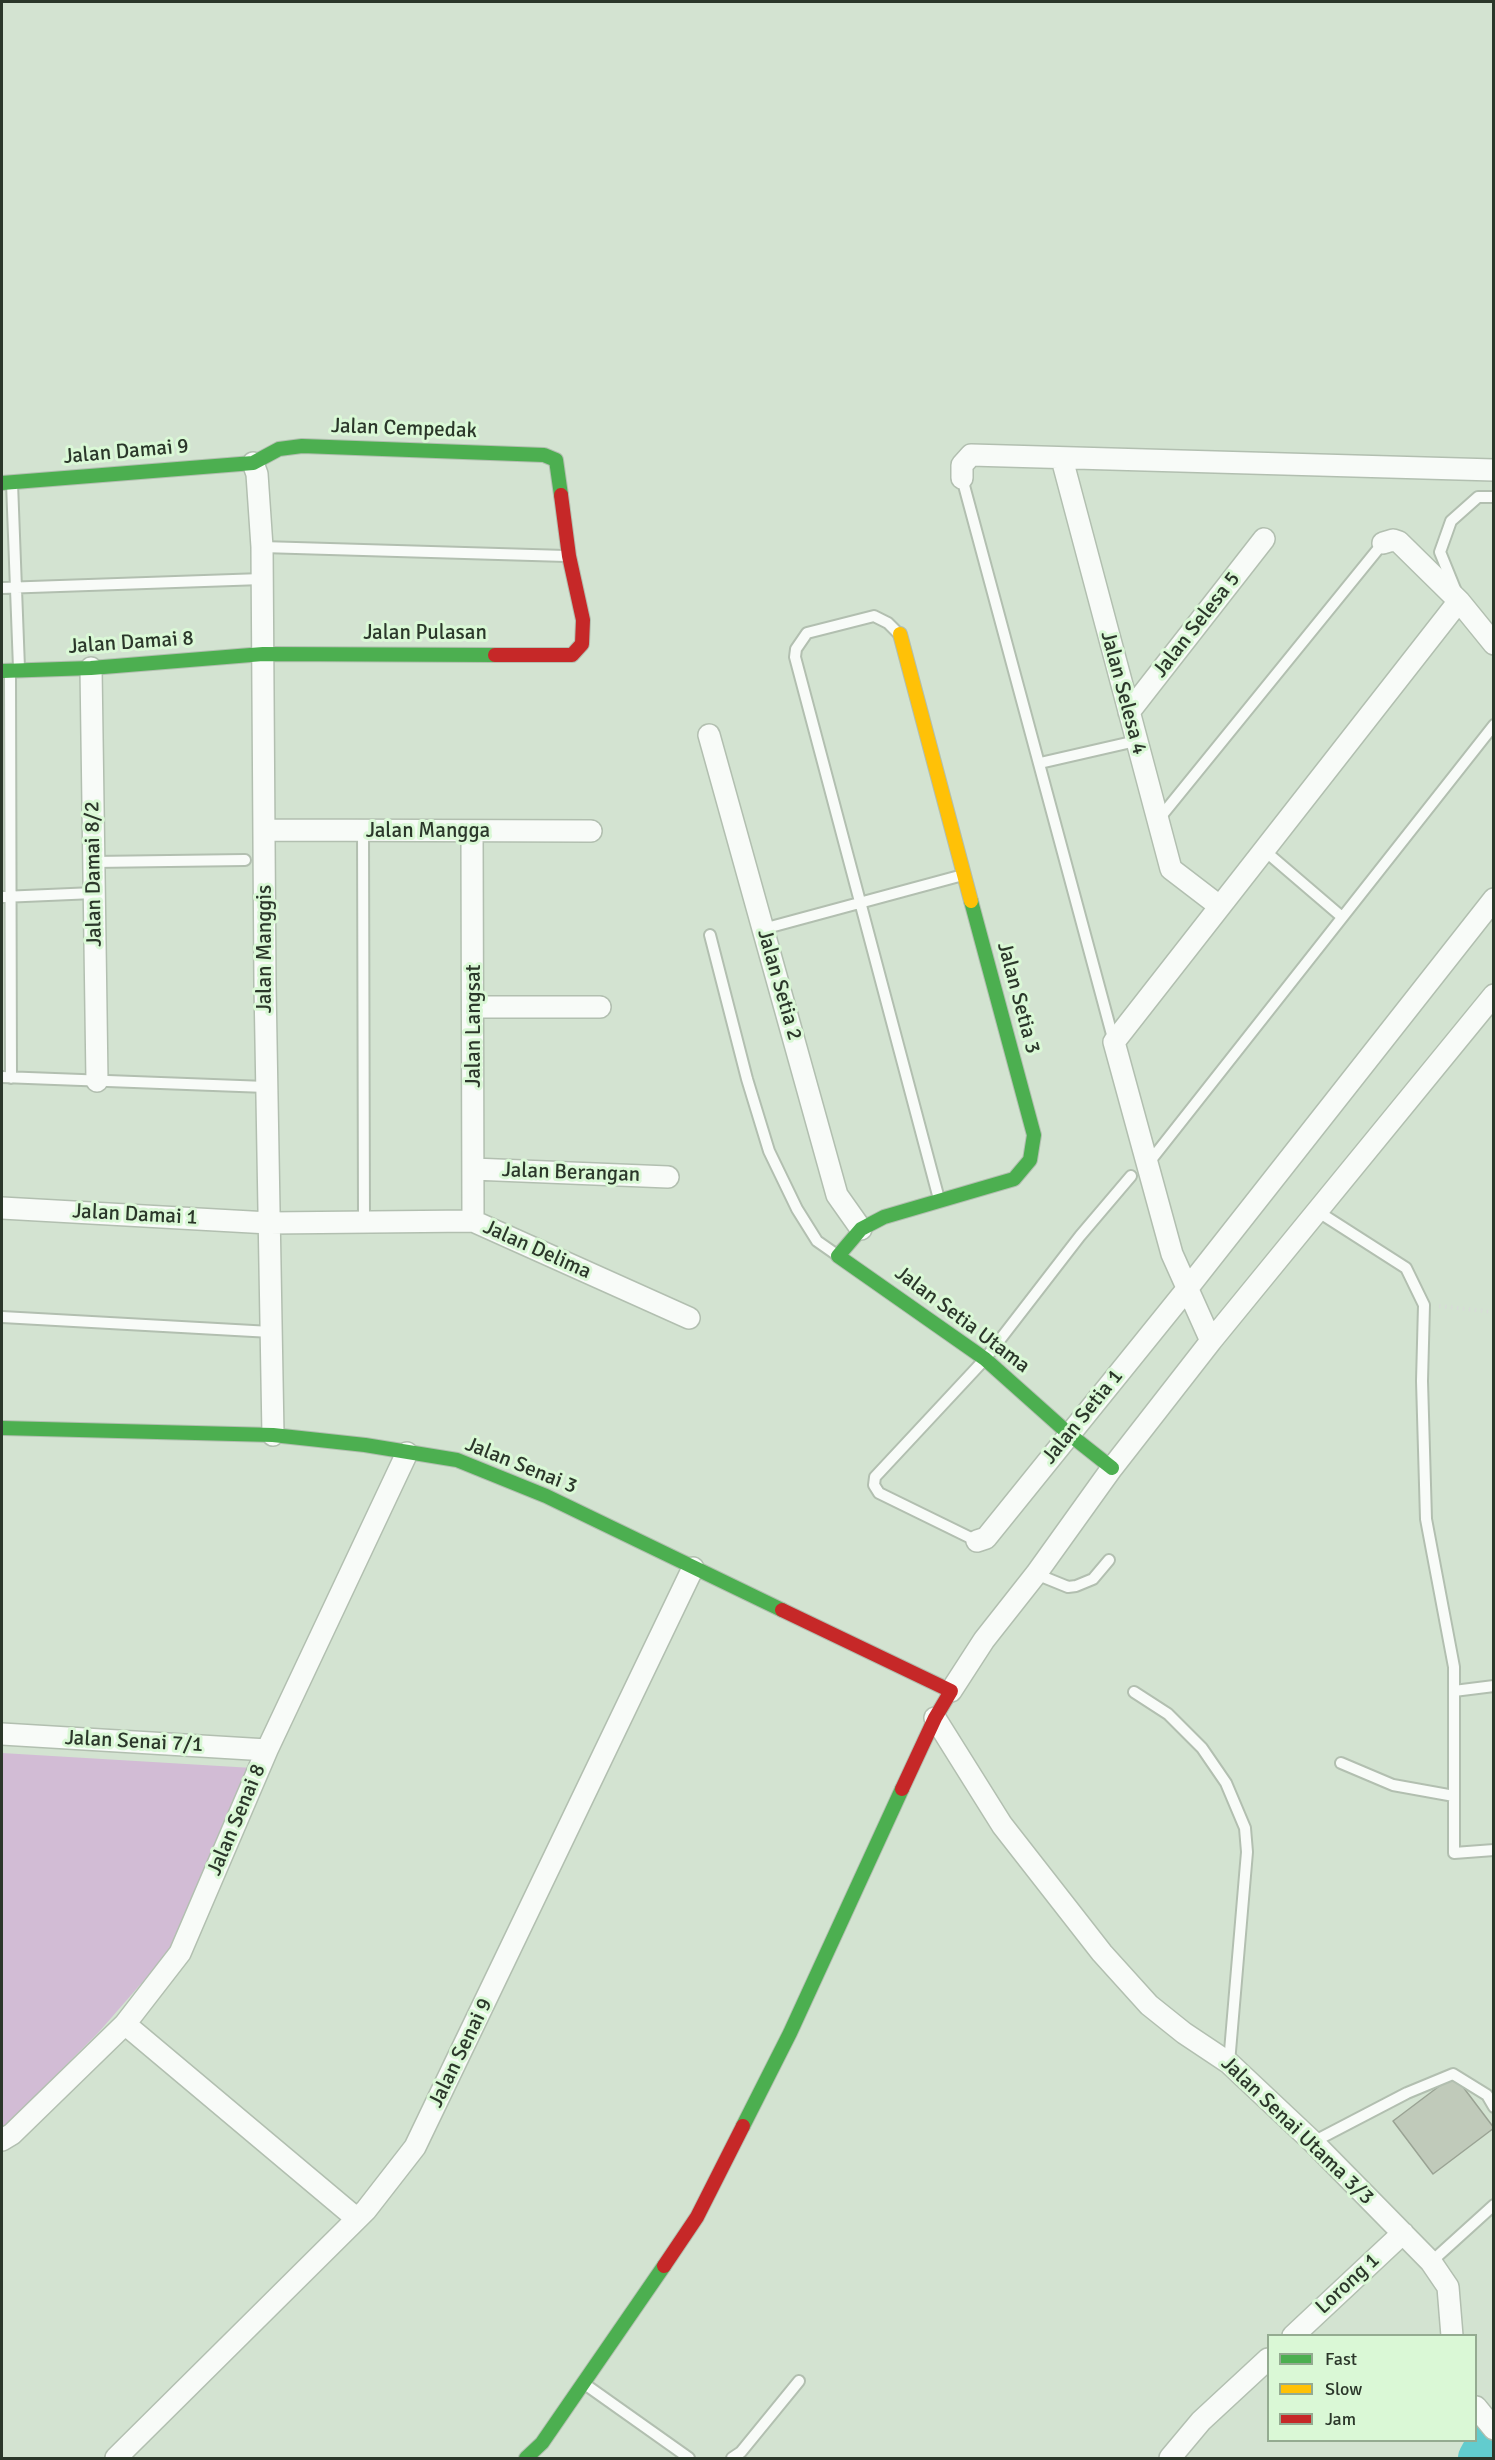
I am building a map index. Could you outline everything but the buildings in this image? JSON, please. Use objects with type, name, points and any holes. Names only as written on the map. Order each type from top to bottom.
[{"type":"street","name":"Jalan Cempedak","points":[[253,463],[279,449],[302,446],[544,455],[556,460],[569,556]]},
{"type":"street","points":[[962,478],[962,465],[971,455],[1494,470]]},
{"type":"street","name":"Jalan Selesa 4","points":[[1062,459],[1171,869],[1218,905]]},
{"type":"street","name":"Jalan Damai 9","points":[[7,483],[253,463]]},
{"type":"street","name":"Jalan Manggis","points":[[253,463],[257,474],[262,547],[266,1087],[273,1435]]},
{"type":"street","name":"Jalan Selesa 5","points":[[1129,712],[1264,539]]},
{"type":"street","points":[[1383,543],[1392,540],[1399,542],[1459,601],[1494,644]]},
{"type":"street","name":"Jalan Pulasan","points":[[263,654],[572,655],[582,644],[583,620],[569,556]]},
{"type":"street","points":[[1211,1341],[1186,1289],[1139,1171],[1114,1042],[1218,905],[1264,851],[1459,601]]},
{"type":"street","name":"Jalan Setia 3","points":[[838,1256],[861,1229],[884,1217],[1014,1179],[1030,1160],[1034,1135],[900,634]]},
{"type":"street","name":"Jalan Damai 8","points":[[10,670],[91,668],[263,654]]},
{"type":"street","name":"Jalan Damai 8/2","points":[[91,668],[97,1081]]},
{"type":"street","name":"Jalan Setia 2","points":[[709,735],[837,1195],[861,1229]]},
{"type":"street","name":"Jalan Mangga","points":[[265,830],[591,831]]},
{"type":"street","name":"Jalan Langsat","points":[[472,831],[473,1221]]},
{"type":"street","name":"Jalan Setia 1","points":[[977,1541],[986,1538],[1494,899]]},
{"type":"street","points":[[526,2458],[542,2443],[697,2217],[790,2032],[935,1718],[984,1640],[1036,1574],[1112,1468],[1211,1341],[1494,995]]},
{"type":"street","points":[[474,1007],[600,1007]]},
{"type":"street","name":"Jalan Berangan","points":[[473,1169],[668,1177]]},
{"type":"street","name":"Jalan Damai 1","points":[[2,1208],[269,1222]]},
{"type":"street","name":"Jalan Delima","points":[[269,1222],[473,1221],[689,1318]]},
{"type":"street","name":"Jalan Setia Utama","points":[[838,1256],[985,1359],[1069,1434],[1112,1468]]},
{"type":"street","name":"Jalan Senai 3","points":[[2,1428],[273,1435],[365,1445],[457,1460],[526,1488],[951,1691]]},
{"type":"street","name":"Jalan Senai 8","points":[[2,2140],[12,2134],[125,2024],[180,1953],[267,1750],[407,1453]]},
{"type":"street","name":"Jalan Senai 9","points":[[116,2458],[366,2210],[415,2147],[693,1568]]},
{"type":"street","name":"Jalan Senai Utama 3/3","points":[[935,1718],[1002,1825],[1102,1953],[1149,2005],[1184,2033],[1229,2062],[1313,2142],[1431,2262],[1448,2287],[1452,2334]]},
{"type":"street","name":"Jalan Senai 7/1","points":[[2,1734],[267,1750]]},
{"type":"street","points":[[125,2024],[356,2218]]},
{"type":"street","name":"Lorong 1","points":[[1295,2334],[1403,2233]]},
{"type":"street","points":[[1170,2458],[1201,2421],[1267,2361]]},
{"type":"street","points":[[1477,2409],[1494,2429]]},
{"type":"lane","points":[[962,478],[1041,764],[1114,1042]]},
{"type":"lane","points":[[7,483],[17,587],[10,670],[6,1077],[266,1087]]},
{"type":"lane","points":[[1459,601],[1440,552],[1451,521],[1478,497],[1494,498]]},
{"type":"lane","points":[[1158,820],[1383,543]]},
{"type":"lane","points":[[262,547],[569,556]]},
{"type":"lane","points":[[2,588],[262,579]]},
{"type":"lane","points":[[900,634],[888,623],[874,616],[807,633],[796,649],[797,667],[940,1200]]},
{"type":"lane","points":[[977,1541],[879,1493],[874,1485],[875,1477],[985,1359],[1080,1236],[1139,1171],[1494,724]]},
{"type":"lane","points":[[1041,764],[1136,741]]},
{"type":"lane","points":[[363,830],[364,1222]]},
{"type":"lane","points":[[1264,851],[1342,917]]},
{"type":"lane","points":[[93,862],[245,860]]},
{"type":"lane","points":[[763,929],[963,875]]},
{"type":"lane","points":[[6,897],[94,893]]},
{"type":"lane","points":[[710,935],[744,1067],[769,1151],[797,1209],[817,1241],[838,1256]]},
{"type":"lane","points":[[1317,1211],[1406,1268],[1424,1305],[1422,1381],[1426,1519],[1454,1666],[1454,1853],[1494,1850]]},
{"type":"lane","points":[[2,1317],[271,1332]]},
{"type":"lane","points":[[1036,1574],[1068,1587],[1077,1586],[1093,1579],[1108,1560]]},
{"type":"lane","points":[[1454,1691],[1494,1686]]},
{"type":"lane","points":[[1134,1692],[1168,1714],[1202,1748],[1226,1783],[1245,1828],[1247,1852],[1229,2062]]},
{"type":"lane","points":[[1341,1763],[1393,1785],[1454,1796]]},
{"type":"lane","points":[[1313,2142],[1407,2093],[1453,2074],[1487,2095],[1494,2107]]},
{"type":"lane","points":[[1431,2262],[1494,2205]]},
{"type":"lane","points":[[732,2458],[741,2452],[800,2382]]},
{"type":"lane","points":[[583,2383],[689,2458]]},
{"type":"path","points":[[1424,1305],[1494,1312]]},
{"type":"shaded area","points":[[2,1753],[253,1768],[167,1954],[98,2033],[2,2129]]},
{"type":"waterway","points":[[1478,2458],[1494,2429]]},
{"type":"traffic: fast","points":[[2,483],[253,463],[279,449],[302,446],[544,455],[556,460],[561,495]]},
{"type":"traffic: fast","points":[[2,671],[91,668],[263,654],[495,655]]},
{"type":"traffic: fast","points":[[971,901],[1034,1135],[1030,1160],[1014,1179],[884,1217],[861,1229],[838,1256],[985,1359],[1069,1434],[1112,1468]]},
{"type":"traffic: fast","points":[[2,1428],[273,1435],[365,1445],[457,1460],[546,1496],[782,1610]]},
{"type":"traffic: fast","points":[[743,2126],[790,2033],[902,1789]]},
{"type":"traffic: fast","points":[[526,2458],[542,2443],[664,2266]]},
{"type":"traffic: slow","points":[[900,634],[971,901]]},
{"type":"traffic: jam","points":[[495,655],[572,655],[582,644],[583,620],[569,556],[561,495]]},
{"type":"traffic: jam","points":[[782,1610],[951,1691],[935,1718],[902,1789]]},
{"type":"traffic: jam","points":[[664,2266],[697,2217],[743,2126]]}]
